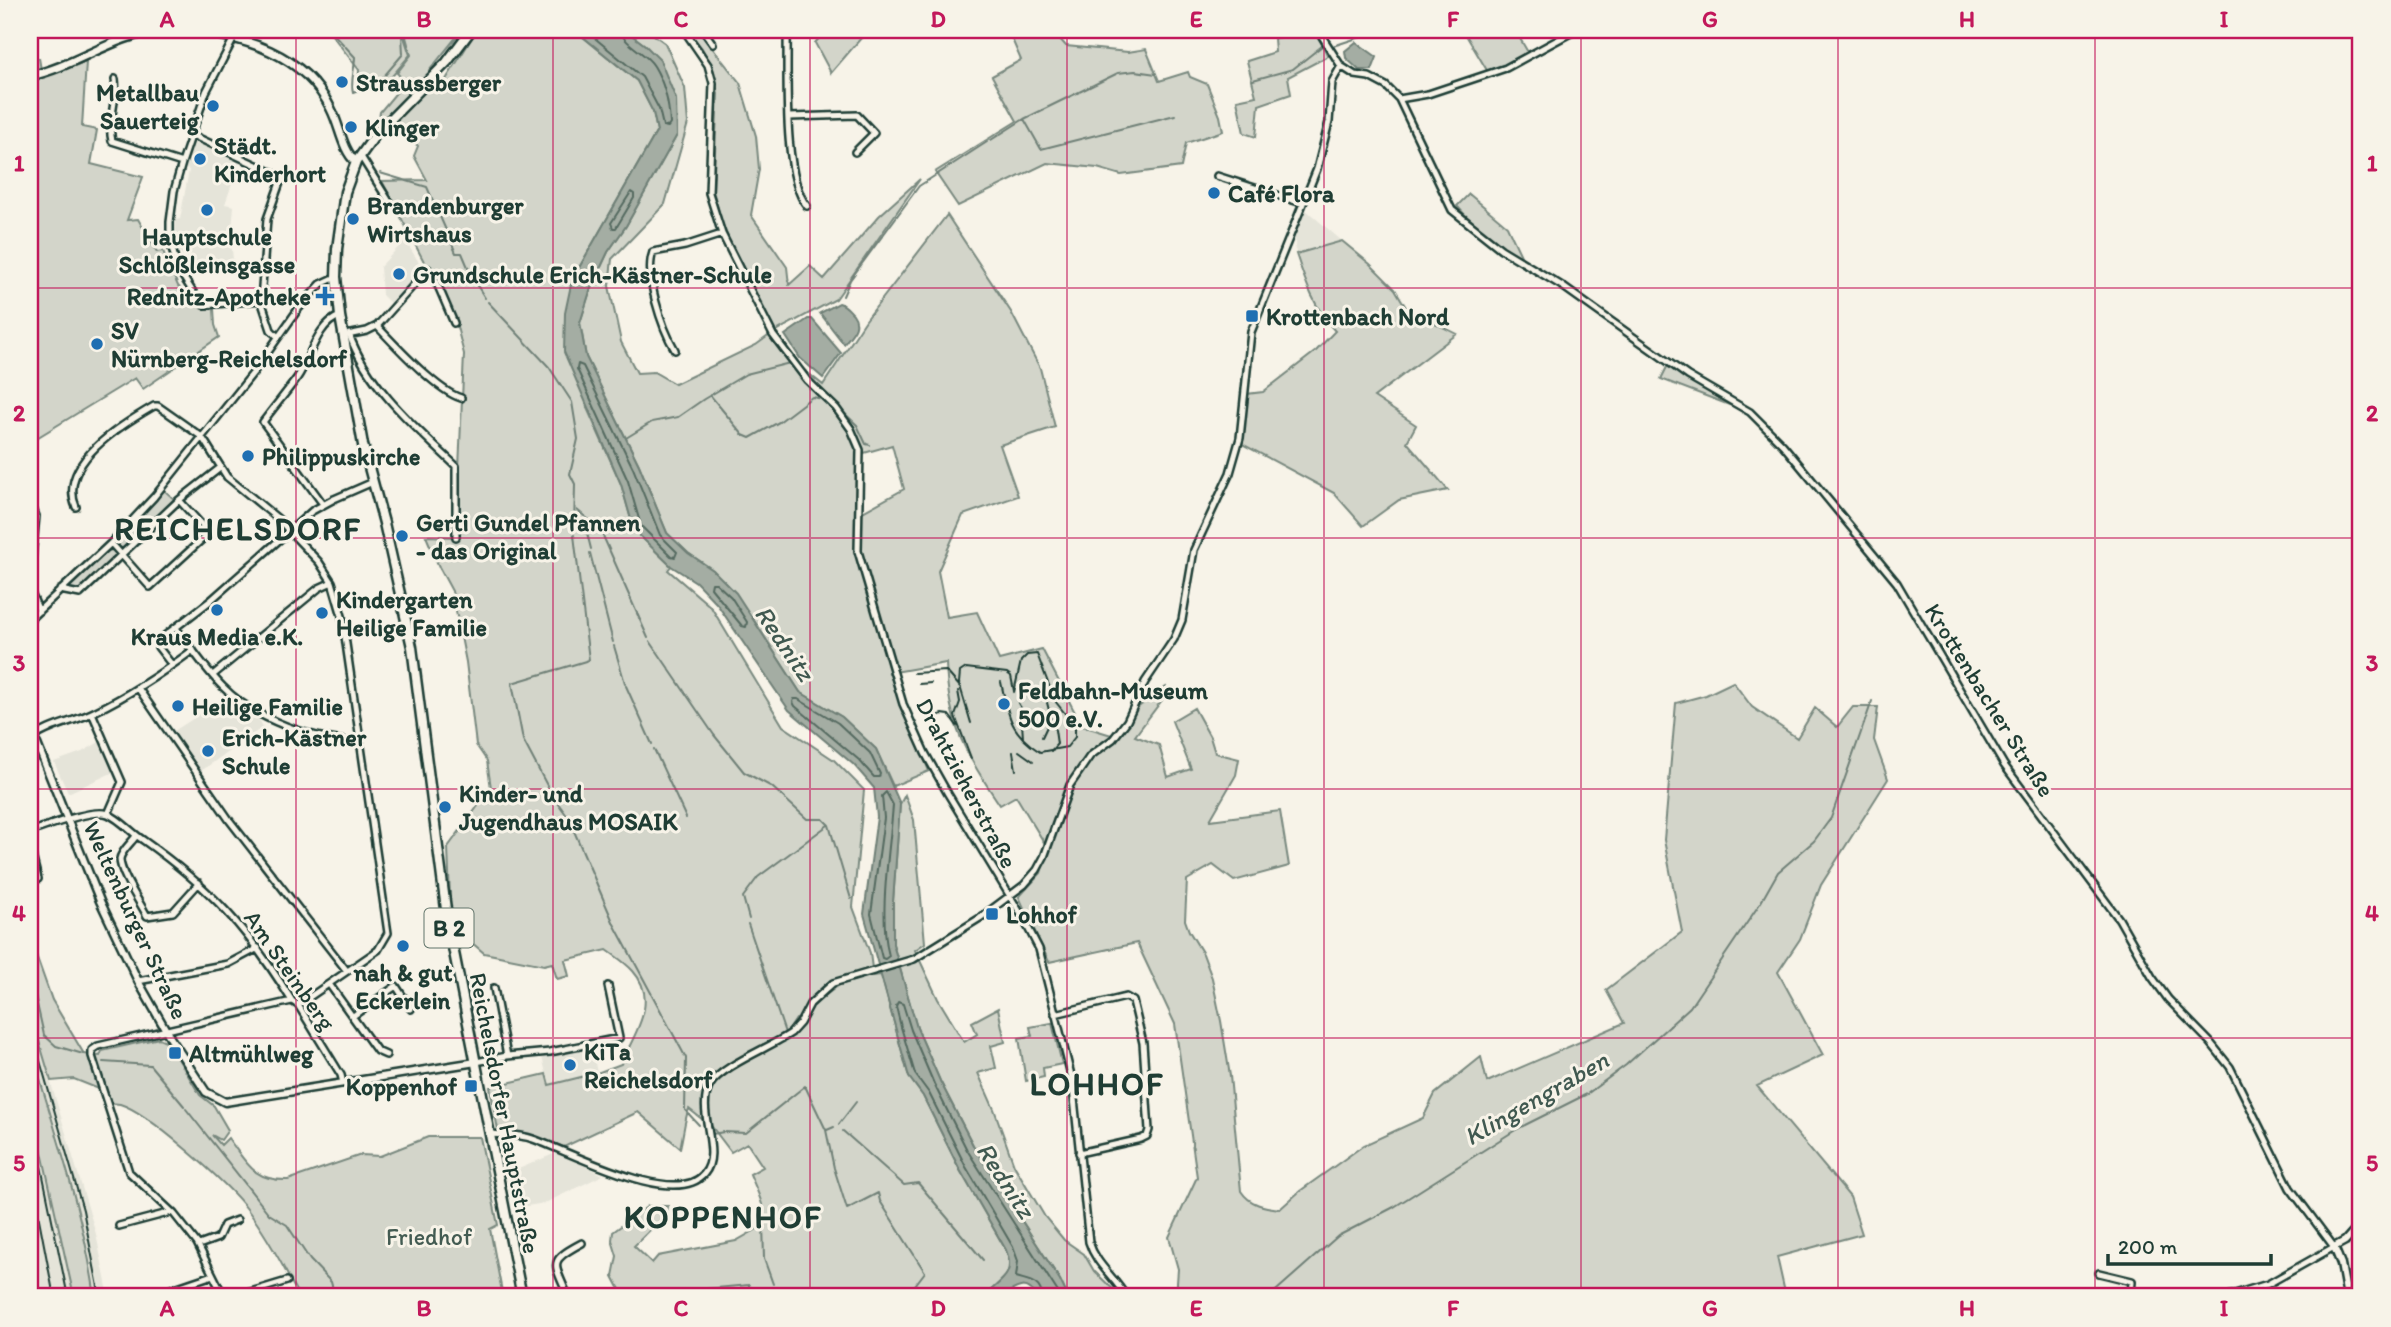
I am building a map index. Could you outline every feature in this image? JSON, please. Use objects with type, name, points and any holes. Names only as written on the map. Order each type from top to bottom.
[{"type":"main road","points":[[30,76],[68,65],[140,31],[162,30]]},
{"type":"main road","points":[[186,30],[234,37],[270,50],[292,63],[313,81],[325,97],[339,124],[348,155],[358,159]]},
{"type":"main road","name":"Reichelsdorfer Hauptstraße","points":[[471,30],[456,51],[376,134],[358,159],[345,192],[336,277],[340,316],[346,335],[363,445],[412,647],[445,905],[522,1297]]},
{"type":"street","name":"Drahtzieherstraße","points":[[683,30],[708,65],[713,83],[709,192],[722,234],[773,335],[807,380],[836,408],[851,429],[860,450],[858,551],[903,704],[925,753],[1039,949],[1072,1079],[1091,1249],[1100,1265],[1120,1286],[1126,1297]]},
{"type":"street","points":[[703,30],[713,44]]},
{"type":"street","points":[[787,30],[792,163],[801,199],[807,206]]},
{"type":"street","points":[[1225,30],[1277,33],[1319,30],[1341,66],[1355,75],[1368,77],[1386,86],[1399,99],[1428,94],[1506,68],[1576,30]]},
{"type":"street","points":[[234,37],[206,92],[182,163],[174,191],[170,240],[177,267],[184,281],[204,305],[261,300]]},
{"type":"street","points":[[491,1134],[530,1137],[656,1185],[683,1187],[697,1181],[706,1172],[709,1164],[705,1108],[710,1086],[719,1074],[791,1033],[810,1004],[833,984],[909,961],[1010,897],[1037,870],[1070,785],[1090,756],[1113,739],[1127,721],[1145,682],[1178,629],[1194,550],[1230,473],[1240,438],[1251,332],[1325,146],[1332,82],[1341,66]]},
{"type":"street","points":[[116,79],[112,141],[182,163]]},
{"type":"street","name":"Krottenbacher Straße","points":[[1399,99],[1452,210],[1520,261],[1562,286],[1688,376],[1750,412],[1783,444],[1897,583],[2004,765],[2119,919],[2152,977],[2168,999],[2230,1067],[2290,1188],[2334,1247]]},
{"type":"street","points":[[789,117],[857,116],[874,133],[855,152]]},
{"type":"street","points":[[192,135],[282,177],[267,219],[261,300],[271,330],[278,337]]},
{"type":"street","points":[[358,159],[364,158],[390,203]]},
{"type":"street","points":[[1217,176],[1302,203]]},
{"type":"street","points":[[675,350],[652,284],[653,252],[685,246],[722,234]]},
{"type":"street","points":[[454,323],[428,270],[377,326],[346,335],[382,390],[456,466],[456,537]]},
{"type":"street","points":[[30,619],[155,497],[321,284],[336,277]]},
{"type":"street","points":[[323,504],[262,422],[307,362],[321,332],[332,319],[340,316]]},
{"type":"street","points":[[377,326],[431,377],[454,396],[461,398]]},
{"type":"street","points":[[76,507],[73,495],[75,482],[88,455],[127,422],[154,406],[162,408],[202,437],[227,477],[289,530],[319,562],[332,582],[342,616],[388,933],[378,950],[298,1006]]},
{"type":"street","points":[[60,590],[80,594],[179,499],[220,468]]},
{"type":"street","points":[[172,665],[158,647],[158,641],[210,601],[289,530],[323,504],[373,482]]},
{"type":"street","points":[[111,542],[150,587],[209,533],[179,499]]},
{"type":"street","points":[[30,502],[36,516],[30,579]]},
{"type":"street","points":[[213,675],[319,588],[332,582]]},
{"type":"street","points":[[30,591],[38,611]]},
{"type":"street","points":[[176,628],[213,675],[238,699],[269,718],[310,734],[360,742]]},
{"type":"street","points":[[30,728],[30,739],[92,713],[138,688],[193,650]]},
{"type":"street","points":[[138,688],[230,821],[347,971]]},
{"type":"street","points":[[30,832],[66,819],[108,814],[122,782],[92,713]]},
{"type":"street","name":"Weltenburger Straße","points":[[30,739],[37,744],[100,901],[138,981],[206,1092],[225,1102],[476,1062]]},
{"type":"street","name":"Am Steinberg","points":[[108,814],[199,883],[237,920],[298,1006],[341,1075],[343,1083]]},
{"type":"street","points":[[136,836],[120,860],[147,916],[173,912],[199,883]]},
{"type":"street","points":[[30,847],[38,879]]},
{"type":"street","points":[[138,981],[228,964],[258,948]]},
{"type":"street","points":[[329,984],[377,1051],[386,1055]]},
{"type":"street","points":[[353,1016],[396,986],[411,1009]]},
{"type":"street","points":[[476,1062],[550,1052],[619,1038],[608,986]]},
{"type":"street","points":[[494,988],[507,1056]]},
{"type":"street","points":[[1055,1014],[1126,997],[1133,1001],[1143,1042],[1149,1130],[1147,1136],[1079,1153]]},
{"type":"street","points":[[224,1297],[198,1245],[172,1212],[129,1172],[92,1049],[292,1001]]},
{"type":"street","points":[[119,1226],[172,1212]]},
{"type":"street","points":[[198,1245],[218,1238],[224,1225],[237,1220]]},
{"type":"street","points":[[2225,1297],[2268,1284],[2345,1241],[2361,1223]]},
{"type":"street","points":[[568,1297],[556,1267],[557,1260],[561,1254],[582,1242]]},
{"type":"street","points":[[2334,1247],[2341,1264],[2347,1297]]},
{"type":"street","points":[[2099,1273],[2132,1281],[2131,1297]]},
{"type":"street","points":[[148,1297],[213,1275]]},
{"type":"street","points":[[234,1297],[286,1281]]},
{"type":"shaded area","name":"Hauptschule Schlößleinsgasse","points":[[194,144],[240,161],[225,204],[234,206],[231,241],[234,268],[191,273],[181,253],[176,250],[175,220],[180,219],[189,170],[185,168]]},
{"type":"shaded area","points":[[1306,210],[1342,241],[1296,254],[1294,235]]},
{"type":"shaded area","name":"Grundschule Erich-Kästner-Schule","points":[[405,240],[423,269],[391,304],[382,295],[380,267]]},
{"type":"shaded area","name":"Erich-Kästner Schule","points":[[225,698],[260,721],[263,727],[201,771],[174,731]]},
{"type":"shaded area","points":[[103,740],[116,771],[68,793],[54,762],[82,752]]},
{"type":"shaded area","points":[[30,1013],[96,1234],[109,1297],[95,1297],[79,1213],[30,1046]]},
{"type":"shaded area","name":"KiTa Reichelsdorf","points":[[592,1047],[597,1073],[549,1085],[542,1057]]},
{"type":"shaded area","points":[[30,1098],[74,1297],[39,1297],[30,1240]]},
{"type":"shaded area","points":[[558,1152],[603,1175],[545,1203],[515,1208],[507,1174]]},
{"type":"green space","points":[[328,30],[410,30],[404,37],[410,55],[383,87],[358,89],[359,70]]},
{"type":"green space","points":[[412,30],[462,30],[429,71],[440,89],[477,30],[577,32],[637,81],[653,112],[657,131],[572,280],[587,408],[621,484],[634,530],[671,566],[668,570],[711,607],[783,726],[834,760],[864,790],[853,907],[870,953],[873,976],[881,975],[909,1077],[923,1096],[1011,1262],[1007,1275],[984,1297],[624,1297],[613,1276],[617,1256],[612,1240],[613,1232],[648,1206],[668,1206],[666,1220],[657,1223],[634,1246],[652,1263],[658,1256],[736,1241],[764,1225],[762,1205],[750,1174],[763,1167],[747,1143],[731,1152],[712,1127],[689,1109],[680,1148],[638,1112],[564,1147],[532,1135],[498,1130],[490,1087],[546,1074],[549,1085],[621,1064],[642,1018],[644,994],[641,982],[633,971],[607,950],[565,960],[569,976],[557,979],[552,963],[544,965],[484,953],[451,925],[448,847],[491,788],[487,761],[476,745],[466,662],[452,591],[426,536],[456,537],[464,354],[456,323],[382,181],[427,180],[414,156],[418,146],[395,123],[378,126],[380,112],[405,82],[397,73],[411,55],[406,37]]},
{"type":"green space","points":[[625,30],[647,30],[665,43],[685,88],[688,123],[665,204],[612,259],[609,286],[621,342],[637,373],[654,372],[675,384],[756,345],[775,331],[736,257],[713,191],[718,94],[714,71],[702,48],[687,30],[698,30],[740,83],[756,136],[759,169],[751,215],[787,267],[789,285],[810,266],[824,279],[879,216],[920,179],[836,299],[776,331],[798,365],[823,385],[866,320],[947,215],[1011,312],[1040,368],[1055,427],[1000,445],[1018,496],[963,515],[938,571],[947,617],[977,612],[999,660],[1042,649],[1082,726],[1118,737],[1137,708],[1166,687],[1168,692],[1135,736],[1159,745],[1168,777],[1191,769],[1172,721],[1194,708],[1210,737],[1215,753],[1239,759],[1236,775],[1210,820],[1280,811],[1289,866],[1234,881],[1213,865],[1187,880],[1185,920],[1212,978],[1230,1076],[1241,1191],[1245,1196],[1258,1204],[1280,1209],[1300,1191],[1364,1145],[1423,1118],[1435,1094],[1481,1057],[1487,1082],[1624,1023],[1606,990],[1682,932],[1664,840],[1676,703],[1706,695],[1733,682],[1752,707],[1797,738],[1815,708],[1837,727],[1853,707],[1878,707],[1874,740],[1888,779],[1821,885],[1800,939],[1778,972],[1823,1055],[1757,1086],[1850,1197],[1862,1234],[1777,1257],[1786,1297],[1176,1297],[1178,1269],[1169,1237],[1197,1177],[1175,1024],[1137,943],[1049,962],[1019,897],[1041,873],[1048,849],[1016,796],[1000,805],[968,754],[950,705],[946,663],[889,673],[929,771],[893,786],[876,749],[842,717],[800,692],[753,619],[713,570],[688,553],[667,533],[639,465],[586,357],[580,323],[591,288],[608,252],[626,226],[677,135],[645,45]],"holes":[[[892,445],[904,489],[861,513],[857,542],[857,455]]]},
{"type":"green space","points":[[826,30],[868,30],[831,73],[815,43]]},
{"type":"green space","points":[[1008,30],[1052,30],[1066,46],[1128,52],[1146,49],[1159,81],[1188,72],[1190,77],[1207,84],[1223,131],[1186,143],[1181,167],[1121,175],[1097,168],[1047,163],[958,206],[935,172],[1017,121],[992,76],[1021,60]]},
{"type":"green space","points":[[1463,30],[1515,30],[1529,54],[1488,72]]},
{"type":"green space","points":[[1306,34],[1318,37],[1328,56],[1288,77],[1291,94],[1259,105],[1256,137],[1244,133],[1237,100],[1256,96],[1247,61],[1275,52],[1274,38]]},
{"type":"green space","points":[[30,49],[31,58],[39,58],[41,70],[62,70],[86,62],[82,127],[97,130],[91,164],[143,177],[127,220],[138,219],[157,252],[163,251],[178,286],[202,309],[214,309],[219,337],[143,389],[135,378],[30,442]]},
{"type":"green space","points":[[1469,194],[1507,226],[1522,258],[1487,235],[1457,206]]},
{"type":"green space","points":[[1342,241],[1395,289],[1407,309],[1457,334],[1374,397],[1416,425],[1407,442],[1448,490],[1399,500],[1363,526],[1334,493],[1242,444],[1247,394],[1263,392],[1316,351],[1335,331],[1316,305],[1296,254]]},
{"type":"green space","points":[[1668,365],[1732,406],[1661,379]]},
{"type":"green space","points":[[164,490],[175,500],[124,550],[119,546],[119,540]]},
{"type":"green space","points":[[113,550],[118,556],[80,592],[65,590],[107,551]]},
{"type":"green space","points":[[905,795],[914,820],[925,943],[915,950],[938,999],[964,1042],[977,1034],[972,1022],[998,1008],[1005,1042],[991,1046],[996,1068],[978,1073],[1014,1165],[1045,1217],[1064,1240],[1084,1254],[1094,1271],[1121,1297],[1068,1297],[1060,1280],[974,1147],[940,1081],[917,1028],[893,944],[900,804]]},
{"type":"green space","name":"Friedhof","points":[[30,938],[52,1000],[84,1054],[100,1056],[102,1051],[159,1038],[168,1042],[200,1095],[214,1106],[228,1130],[221,1140],[212,1135],[221,1145],[228,1138],[246,1163],[259,1174],[276,1180],[288,1180],[361,1155],[380,1156],[428,1137],[480,1137],[498,1225],[490,1229],[503,1297],[299,1297],[262,1230],[247,1209],[187,1150],[133,1110],[120,1104],[104,1104],[99,1089],[74,1079],[51,1081],[30,1011]]},
{"type":"green space","points":[[1052,1023],[1062,1064],[1043,1068],[1044,1077],[1026,1081],[1019,1038],[1032,1036],[1030,1027]]},
{"type":"green space","points":[[30,1046],[75,1202],[95,1297],[74,1297],[30,1098]]},
{"type":"water","points":[[571,30],[625,30],[660,60],[676,99],[677,135],[626,226],[608,252],[591,288],[580,323],[586,357],[639,465],[667,533],[688,553],[713,570],[736,593],[800,692],[842,717],[876,749],[900,804],[893,944],[917,1028],[940,1081],[974,1147],[1060,1280],[1068,1297],[1037,1297],[1029,1288],[1021,1287],[1000,1297],[984,1297],[1005,1277],[1009,1259],[923,1096],[909,1077],[864,914],[877,817],[874,788],[854,765],[789,710],[717,604],[696,582],[671,566],[634,530],[621,484],[564,352],[565,313],[572,280],[657,131],[653,112],[637,81]]},
{"type":"water","points":[[1356,42],[1377,57],[1372,70],[1359,70],[1346,58],[1345,51]]},
{"type":"water","points":[[839,303],[853,314],[856,322],[844,344],[820,313]]},
{"type":"water","points":[[812,319],[841,353],[823,378],[800,358],[785,335]]},
{"type":"waterway","points":[[330,30],[355,57],[353,92],[379,82],[403,54],[402,35],[396,30]]},
{"type":"waterway","points":[[1333,46],[1382,30]]},
{"type":"waterway","points":[[1253,80],[1293,69],[1322,46]]},
{"type":"waterway","points":[[991,140],[1024,119],[1118,73],[1135,71],[1156,74]]},
{"type":"waterway","points":[[1024,119],[1041,149],[1175,115]]},
{"type":"waterway","points":[[843,296],[850,280],[919,186],[987,142]]},
{"type":"waterway","points":[[380,173],[427,187],[456,253],[462,253],[485,298]]},
{"type":"waterway","points":[[438,277],[472,279]]},
{"type":"waterway","points":[[488,302],[549,367],[572,402],[578,439],[570,474],[575,484],[574,531]]},
{"type":"waterway","points":[[626,438],[652,422],[678,417],[746,374],[790,363]]},
{"type":"waterway","points":[[710,395],[743,435],[750,438],[779,422],[812,397],[823,399]]},
{"type":"waterway","points":[[840,409],[857,425],[866,444],[870,445]]},
{"type":"waterway","points":[[577,510],[600,529],[623,581]]},
{"type":"waterway","points":[[590,522],[587,533],[591,549]]},
{"type":"waterway","points":[[574,535],[589,660],[512,683],[523,740],[552,795],[568,817],[614,924],[686,1058],[685,1110],[699,1125]]},
{"type":"waterway","points":[[590,553],[613,642]]},
{"type":"waterway","points":[[624,584],[648,638]]},
{"type":"waterway","points":[[650,641],[714,735],[744,772],[772,787],[807,819],[823,819],[829,825],[851,899]]},
{"type":"waterway","points":[[614,646],[625,683]]},
{"type":"waterway","points":[[626,686],[652,744]]},
{"type":"waterway","name":"Klingengraben","points":[[1269,1297],[1338,1236],[1394,1207],[1517,1129],[1587,1094],[1626,1065],[1690,1007],[1761,902],[1778,872],[1814,841],[1831,818],[1872,701]]},
{"type":"waterway","points":[[654,749],[686,818]]},
{"type":"waterway","points":[[749,919],[743,897],[758,877],[828,825]]},
{"type":"waterway","points":[[748,924],[785,1033],[778,1038]]},
{"type":"waterway","points":[[30,973],[44,1035],[56,1046],[83,1054]]},
{"type":"waterway","points":[[813,1005],[839,985],[865,977]]},
{"type":"waterway","points":[[790,1028],[796,1019]]},
{"type":"waterway","points":[[712,1075],[747,1054]]},
{"type":"waterway","points":[[103,1062],[150,1065],[184,1106]]},
{"type":"waterway","points":[[712,1134],[746,1133],[805,1086],[826,1130],[847,1209],[878,1193],[880,1201],[925,1272],[909,1293],[910,1297]]},
{"type":"waterway","points":[[839,1124],[856,1102]]},
{"type":"waterway","points":[[186,1109],[269,1214],[287,1225],[310,1260],[331,1282],[335,1297]]},
{"type":"waterway","points":[[827,1130],[834,1127]]},
{"type":"waterway","points":[[843,1131],[904,1185],[918,1183],[983,1260]]},
{"type":"waterway","points":[[763,1223],[764,1259],[773,1284]]},
{"type":"waterway","points":[[684,1291],[749,1285],[751,1297]]},
{"type":"waterway","points":[[774,1288],[779,1297]]},
{"type":"waterway","points":[[1068,1296],[1106,1294]]},
{"type":"railway","points":[[1001,682],[1009,714],[1022,738],[1040,752],[1067,747],[1075,737],[1075,726],[1055,701],[1037,654],[1027,655],[1021,661],[1014,692]]},
{"type":"railway","points":[[971,723],[959,683],[960,672],[966,668],[1007,673],[1011,676],[1014,691]]},
{"type":"railway","points":[[914,673],[946,671],[961,688]]},
{"type":"railway","points":[[919,684],[931,683]]},
{"type":"railway","points":[[958,691],[960,702],[955,716],[971,758]]},
{"type":"railway","points":[[1042,737],[1051,718],[1044,691]]},
{"type":"railway","points":[[1018,703],[1021,708],[1023,738]]},
{"type":"railway","points":[[934,717],[949,715],[957,726]]},
{"type":"railway","points":[[1051,751],[1057,744],[1053,716],[1053,721]]},
{"type":"railway","points":[[1019,751],[1033,761]]},
{"type":"railway","points":[[1013,752],[1016,770]]},
{"type":"railway","points":[[30,1026],[83,1210],[100,1297]]},
{"type":"railway","points":[[30,1113],[68,1297]]},
{"type":"railway","points":[[30,1172],[54,1297]]},
{"type":"place","name":"Straussberger","points":[[342,82]]},
{"type":"place","name":"Metallbau Sauerteig","points":[[213,106]]},
{"type":"place","name":"Klinger","points":[[351,127]]},
{"type":"place","name":"Städt. Kinderhort","points":[[200,159]]},
{"type":"place","name":"Café Flora","points":[[1214,193]]},
{"type":"place","name":"Hauptschule Schlößleinsgasse","points":[[207,210]]},
{"type":"place","name":"Brandenburger Wirtshaus","points":[[353,219]]},
{"type":"place","name":"Grundschule Erich-Kästner-Schule","points":[[399,274]]},
{"type":"place","name":"Rednitz-Apotheke","points":[[325,296]]},
{"type":"place","name":"Krottenbach Nord","points":[[1252,316]]},
{"type":"place","name":"SV Nürnberg-Reichelsdorf","points":[[97,344]]},
{"type":"place","name":"Philippuskirche","points":[[248,456]]},
{"type":"place","name":"Gerti Gundel Pfannen - das Original","points":[[402,536]]},
{"type":"place","name":"Kraus Media e.K.","points":[[217,610]]},
{"type":"place","name":"Kindergarten Heilige Familie","points":[[322,613]]},
{"type":"place","name":"Feldbahn-Museum 500 e.V.","points":[[1004,704]]},
{"type":"place","name":"Heilige Familie","points":[[178,706]]},
{"type":"place","name":"Erich-Kästner Schule","points":[[208,751]]},
{"type":"place","name":"Kinder- und Jugendhaus MOSAIK","points":[[445,807]]},
{"type":"place","name":"Lohhof","points":[[992,914]]},
{"type":"place","name":"nah & gut Eckerlein","points":[[403,946]]},
{"type":"place","name":"Altmühlweg","points":[[175,1053]]},
{"type":"place","name":"KiTa Reichelsdorf","points":[[570,1065]]},
{"type":"place","name":"Koppenhof","points":[[471,1086]]},
{"type":"district","name":"REICHELSDORF","points":[[238,529]]},
{"type":"district","name":"LOHHOF","points":[[1097,1084]]},
{"type":"district","name":"KOPPENHOF","points":[[723,1217]]},
{"type":"water label","name":"Rednitz","points":[[785,643]]},
{"type":"water label","name":"Rednitz","points":[[1006,1180]]}]
